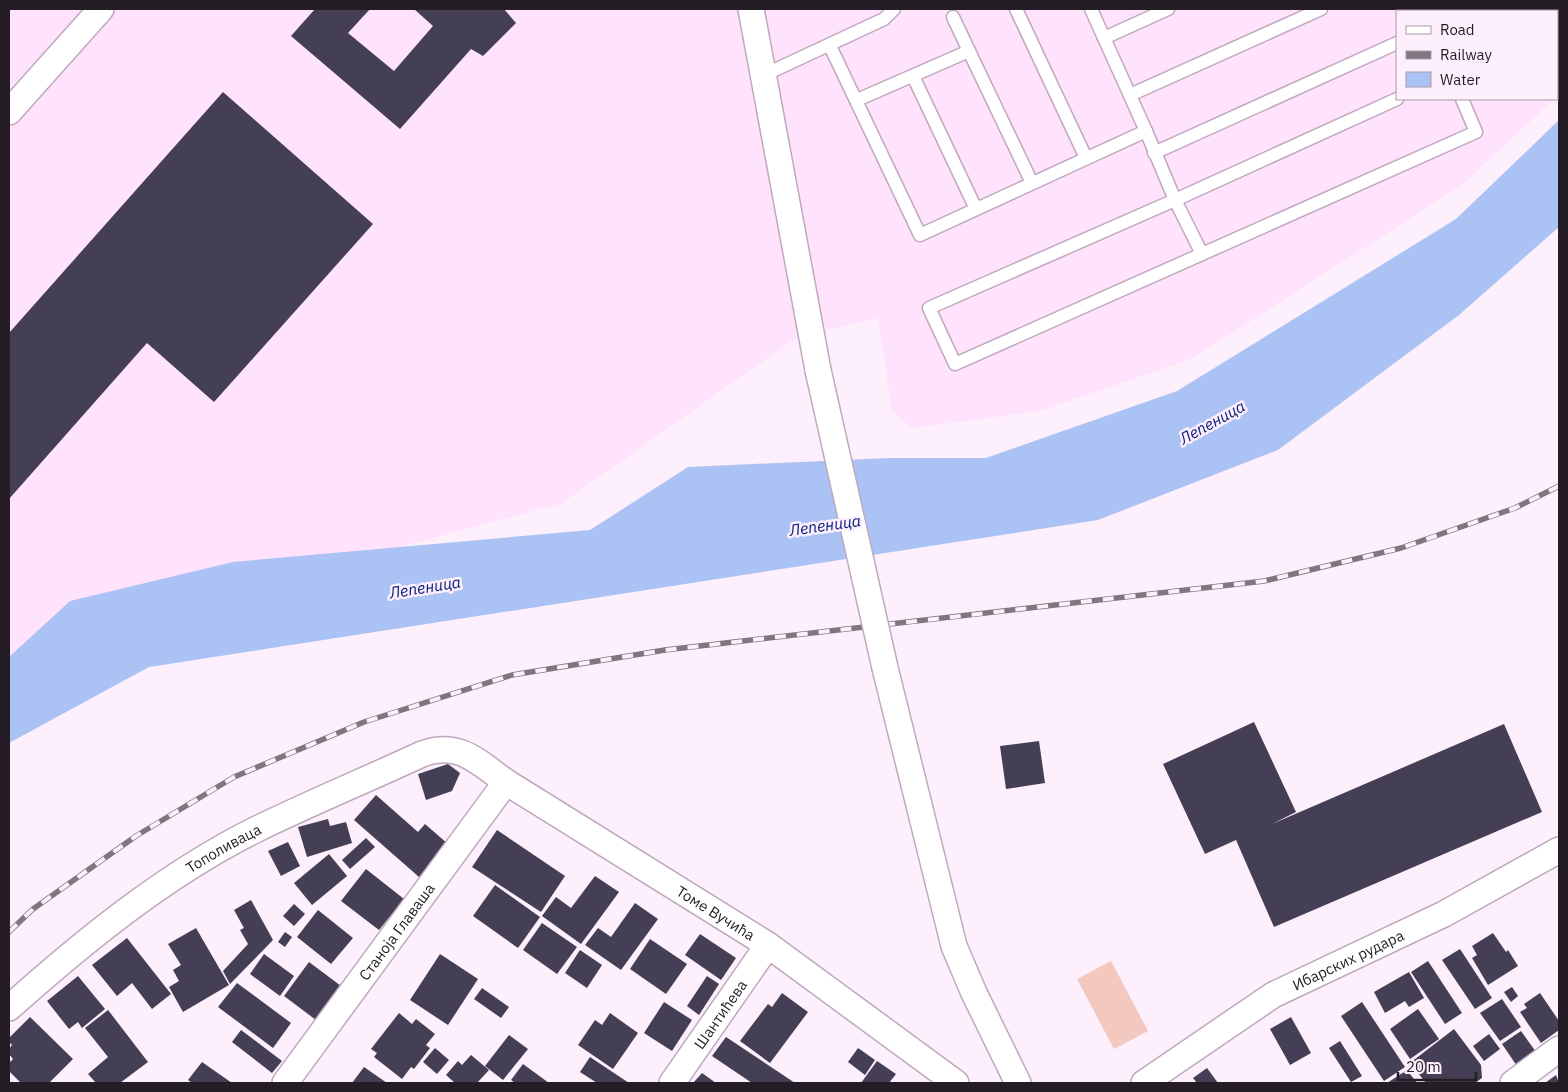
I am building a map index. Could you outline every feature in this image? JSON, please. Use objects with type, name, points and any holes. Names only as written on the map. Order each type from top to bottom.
[{"type":"street","points":[[9,112],[101,9]]},
{"type":"street","points":[[754,12],[818,370],[885,668],[954,946],[1010,1077]]},
{"type":"street","name":"Тополиваца","points":[[9,1008],[133,905],[254,831],[434,750],[458,750],[466,754]]},
{"type":"street","name":"Томе Вучића","points":[[466,754],[506,782],[768,945],[956,1083]]},
{"type":"street","name":"Станоја Главаша","points":[[285,1083],[506,782]]},
{"type":"street","name":"Ибарских рудара","points":[[1144,1083],[1274,995],[1444,914],[1559,850]]},
{"type":"street","name":"Шантићева","points":[[672,1083],[768,945]]},
{"type":"street","points":[[1513,1083],[1559,1049]]},
{"type":"lane","points":[[764,75],[830,46],[884,19],[894,9]]},
{"type":"lane","points":[[1016,9],[1086,158]]},
{"type":"lane","points":[[1091,9],[1175,200],[1202,254]]},
{"type":"lane","points":[[1104,38],[1168,9]]},
{"type":"lane","points":[[1130,95],[1321,9]]},
{"type":"lane","points":[[953,17],[1032,183]]},
{"type":"lane","points":[[1154,153],[1396,43]]},
{"type":"lane","points":[[830,46],[920,234],[1146,131]]},
{"type":"lane","points":[[857,100],[969,51]]},
{"type":"lane","points":[[913,76],[976,209]]},
{"type":"lane","points":[[1396,99],[1175,200],[929,308],[955,364],[1476,132],[1462,100]]},
{"type":"shaded area","points":[[9,9],[1559,9],[1558,94],[1558,10],[1396,10],[1396,100],[1553,100],[1462,185],[1193,358],[1040,411],[911,428],[892,411],[878,318],[811,334],[790,342],[562,503],[204,600],[9,661]]},
{"type":"shaded area","points":[[1111,961],[1148,1031],[1114,1049],[1077,979]]},
{"type":"water","name":"Лепеница","points":[[1559,120],[1559,227],[1459,315],[1278,450],[1098,520],[149,667],[9,743],[9,657],[70,601],[233,562],[590,530],[688,467],[889,458],[986,458],[1177,391],[1456,219]]},
{"type":"building","points":[[315,9],[370,9],[348,33],[394,71],[433,26],[414,9],[504,9],[516,23],[483,56],[471,49],[400,129],[291,36]]},
{"type":"building","points":[[223,92],[373,224],[214,402],[147,343],[9,499],[9,333]]},
{"type":"building","points":[[1254,722],[1296,812],[1272,824],[1504,724],[1542,812],[1274,927],[1236,840],[1205,854],[1163,764]]},
{"type":"building","points":[[1039,741],[1045,783],[1006,789],[1000,746]]},
{"type":"building","points":[[448,764],[460,773],[452,791],[426,800],[418,774]]},
{"type":"building","points":[[376,795],[418,832],[425,824],[448,844],[419,877],[354,820]]},
{"type":"building","points":[[328,819],[330,826],[346,822],[352,843],[307,857],[298,827]]},
{"type":"building","points":[[497,830],[565,876],[541,912],[472,867]]},
{"type":"building","points":[[366,838],[375,847],[350,869],[342,860]]},
{"type":"building","points":[[288,842],[300,866],[281,876],[268,851]]},
{"type":"building","points":[[329,854],[347,876],[312,905],[294,883]]},
{"type":"building","points":[[366,869],[404,899],[379,930],[341,901]]},
{"type":"building","points":[[595,876],[619,892],[581,944],[542,916],[556,897],[571,908]]},
{"type":"building","points":[[495,885],[540,917],[518,948],[473,916]]},
{"type":"building","points":[[251,900],[273,940],[230,984],[223,971],[248,944],[240,930],[244,928],[234,910]]},
{"type":"building","points":[[635,903],[658,919],[621,970],[585,945],[598,928],[611,937]]},
{"type":"building","points":[[294,904],[305,914],[294,926],[283,916]]},
{"type":"building","points":[[318,910],[353,938],[331,964],[297,937]]},
{"type":"building","points":[[542,923],[577,947],[557,974],[523,950]]},
{"type":"building","points":[[196,928],[229,985],[183,1012],[169,987],[179,981],[173,970],[181,965],[168,944]]},
{"type":"building","points":[[285,932],[292,937],[285,947],[278,942]]},
{"type":"building","points":[[1493,933],[1506,952],[1508,950],[1518,966],[1488,985],[1472,958],[1477,955],[1472,946]]},
{"type":"building","points":[[700,934],[736,958],[721,980],[685,955]]},
{"type":"building","points":[[127,938],[171,994],[152,1009],[132,983],[117,996],[92,965]]},
{"type":"building","points":[[650,939],[687,964],[666,994],[630,969]]},
{"type":"building","points":[[1460,949],[1492,998],[1475,1009],[1442,960]]},
{"type":"building","points":[[580,950],[602,965],[587,988],[565,973]]},
{"type":"building","points":[[264,954],[294,976],[280,996],[250,974]]},
{"type":"building","points":[[440,954],[478,979],[448,1025],[410,1000]]},
{"type":"building","points":[[1428,961],[1462,1013],[1445,1024],[1411,972]]},
{"type":"building","points":[[309,962],[341,986],[316,1020],[284,996]]},
{"type":"building","points":[[1409,972],[1424,998],[1409,1007],[1405,1001],[1385,1013],[1374,992]]},
{"type":"building","points":[[78,976],[105,1009],[82,1028],[78,1022],[69,1029],[47,1001]]},
{"type":"building","points":[[707,976],[719,984],[699,1015],[687,1006]]},
{"type":"building","points":[[237,983],[291,1023],[273,1048],[218,1007]]},
{"type":"building","points":[[1512,987],[1518,996],[1511,1002],[1504,992]]},
{"type":"building","points":[[482,988],[509,1007],[501,1018],[474,999]]},
{"type":"building","points":[[782,993],[808,1012],[770,1063],[740,1041],[768,1004],[772,1007]]},
{"type":"building","points":[[1540,993],[1559,1021],[1559,1030],[1541,1043],[1520,1012],[1527,1008],[1524,1004]]},
{"type":"building","points":[[1502,999],[1521,1027],[1500,1041],[1480,1013]]},
{"type":"building","points":[[664,1002],[692,1020],[672,1051],[644,1033]]},
{"type":"building","points":[[1362,1002],[1405,1067],[1384,1081],[1341,1016]]},
{"type":"building","points":[[1418,1009],[1439,1039],[1410,1059],[1390,1029]]},
{"type":"building","points":[[108,1010],[148,1062],[120,1083],[96,1083],[88,1074],[108,1057],[85,1028]]},
{"type":"building","points":[[399,1013],[412,1024],[416,1019],[435,1034],[426,1045],[430,1048],[414,1069],[411,1067],[402,1079],[374,1057],[377,1053],[371,1049]]},
{"type":"building","points":[[610,1013],[638,1033],[613,1069],[578,1045],[595,1020],[602,1025]]},
{"type":"building","points":[[30,1017],[73,1059],[49,1083],[21,1083],[9,1071],[9,1063],[13,1059],[9,1054],[9,1049],[12,1045],[9,1042],[9,1038]]},
{"type":"building","points":[[1291,1017],[1311,1053],[1290,1065],[1270,1029]]},
{"type":"building","points":[[1454,1029],[1481,1065],[1482,1078],[1475,1083],[1426,1083],[1410,1063]]},
{"type":"building","points":[[241,1030],[282,1061],[272,1073],[232,1042]]},
{"type":"building","points":[[1521,1031],[1536,1052],[1517,1066],[1502,1044]]},
{"type":"building","points":[[1489,1034],[1500,1049],[1484,1061],[1473,1046]]},
{"type":"building","points":[[509,1035],[528,1049],[503,1080],[485,1066]]},
{"type":"building","points":[[726,1037],[795,1083],[752,1083],[712,1056]]},
{"type":"building","points":[[1340,1041],[1362,1076],[1351,1082],[1329,1048]]},
{"type":"building","points":[[435,1048],[449,1060],[437,1074],[423,1062]]},
{"type":"building","points":[[858,1048],[875,1060],[865,1075],[848,1062]]},
{"type":"building","points":[[471,1055],[489,1070],[477,1083],[455,1083],[446,1075],[458,1061],[462,1065]]},
{"type":"building","points":[[590,1057],[629,1083],[597,1083],[580,1072]]},
{"type":"building","points":[[877,1061],[896,1074],[889,1083],[861,1083]]},
{"type":"building","points":[[202,1062],[232,1083],[192,1083],[188,1080]]},
{"type":"building","points":[[523,1064],[549,1083],[515,1083],[511,1080]]},
{"type":"building","points":[[364,1067],[387,1083],[352,1083]]},
{"type":"building","points":[[1207,1068],[1218,1083],[1197,1083],[1193,1078]]},
{"type":"building","points":[[1407,1070],[1417,1083],[1387,1083]]},
{"type":"building","points":[[702,1073],[716,1083],[693,1083]]},
{"type":"building","points":[[1556,1075],[1559,1083],[1545,1083]]},
{"type":"railway","points":[[9,932],[33,909],[136,836],[234,777],[364,722],[512,675],[665,650],[1264,581],[1401,548],[1515,508],[1559,486]]}]
